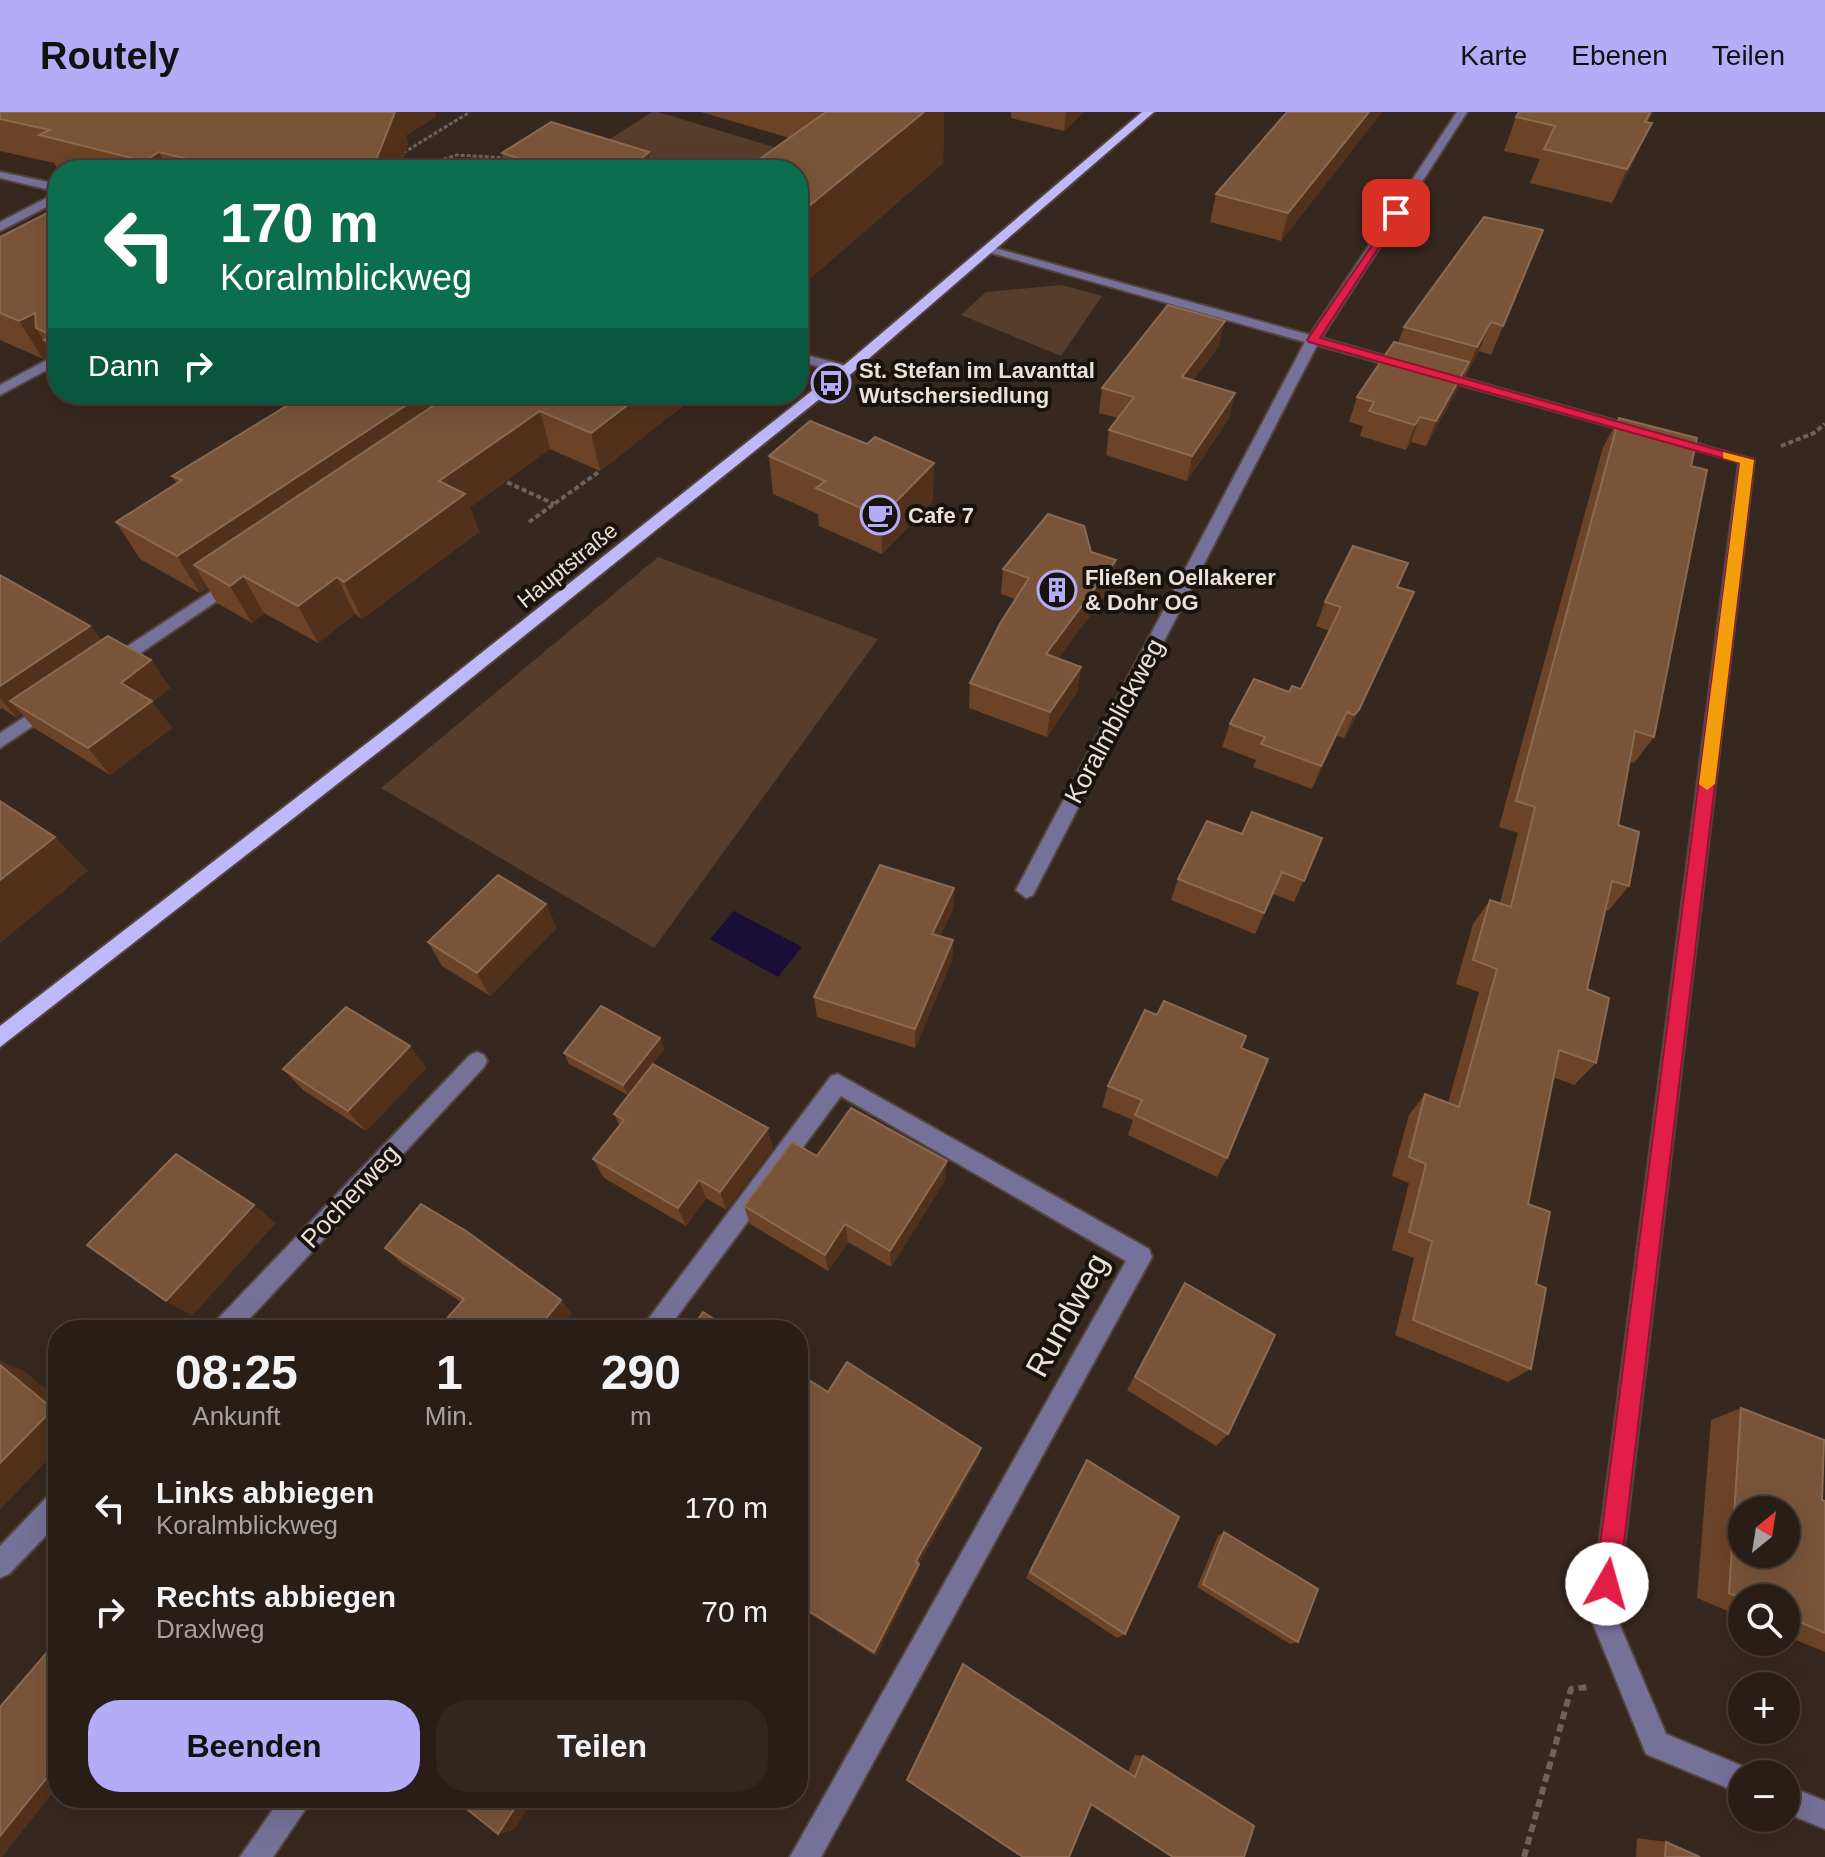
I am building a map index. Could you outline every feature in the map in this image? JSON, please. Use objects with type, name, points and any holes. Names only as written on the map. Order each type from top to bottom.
[{"type":"main road","name":"Hauptstraße","points":[[808,401],[1149,112]]},
{"type":"main road","name":"Hauptstraße","points":[[0,1038],[403,724],[804,404]]},
{"type":"street","name":"Koralmblickweg","points":[[1026,890],[1313,340],[1462,112]]},
{"type":"street","points":[[0,175],[48,186]]},
{"type":"street","points":[[0,227],[48,201]]},
{"type":"street","points":[[987,250],[1747,460],[1603,1616],[1656,1744],[1728,1774]]},
{"type":"street","points":[[808,360],[847,370]]},
{"type":"street","points":[[0,391],[48,364]]},
{"type":"street","points":[[93,677],[248,571]]},
{"type":"street","points":[[0,742],[68,695]]},
{"type":"street","name":"Pocherweg","points":[[232,1320],[477,1061]]},
{"type":"street","name":"Rundweg","points":[[660,1320],[838,1083],[1141,1257],[805,1857]]},
{"type":"street","points":[[0,1565],[48,1515]]},
{"type":"street","points":[[1800,1805],[1825,1815]]},
{"type":"street","points":[[255,1857],[292,1808]]},
{"type":"path","points":[[402,153],[470,112]]},
{"type":"path","points":[[434,160],[491,154],[511,159]]},
{"type":"path","points":[[1747,460],[1814,433],[1825,424]]},
{"type":"path","points":[[529,522],[600,471]]},
{"type":"path","points":[[500,478],[554,504]]},
{"type":"path","points":[[1524,1857],[1571,1689],[1631,1682]]},
{"type":"shaded area","points":[[652,112],[807,157],[803,160],[577,160]]},
{"type":"shaded area","points":[[1062,285],[1102,296],[1061,356],[961,315],[986,292]]},
{"type":"shaded area","points":[[658,557],[878,639],[654,948],[381,788]]},
{"type":"shaded area","points":[[734,911],[802,947],[778,977],[710,939]]},
{"type":"building","points":[[0,112],[395,112],[376,160],[192,160],[159,152],[140,160],[39,135],[50,130],[0,119]]},
{"type":"building","points":[[826,112],[924,112],[808,207],[808,160],[758,160]]},
{"type":"building","points":[[1287,112],[1369,112],[1288,213],[1216,194]]},
{"type":"building","points":[[1519,112],[1650,112],[1645,122],[1652,123],[1627,169],[1544,149],[1555,126],[1516,117]]},
{"type":"building","points":[[551,122],[649,152],[640,160],[524,160],[502,153]]},
{"type":"building","points":[[48,213],[48,333],[36,328],[35,313],[19,321],[0,313],[0,237]]},
{"type":"building","points":[[1484,217],[1543,230],[1503,326],[1491,322],[1477,347],[1404,327]]},
{"type":"building","points":[[1168,305],[1225,321],[1182,377],[1235,393],[1192,456],[1109,430],[1134,397],[1102,388]]},
{"type":"building","points":[[1394,342],[1469,362],[1436,421],[1420,417],[1415,425],[1369,411],[1374,402],[1357,397]]},
{"type":"building","points":[[290,404],[408,404],[177,556],[116,522],[182,480],[172,476]]},
{"type":"building","points":[[436,404],[629,404],[591,433],[540,411],[439,481],[465,494],[344,582],[337,577],[298,606],[243,576],[230,586],[194,565]]},
{"type":"building","points":[[1619,418],[1697,438],[1691,466],[1707,470],[1654,737],[1635,731],[1618,825],[1639,832],[1629,886],[1612,881],[1587,989],[1609,998],[1596,1063],[1559,1050],[1528,1204],[1550,1212],[1536,1284],[1546,1288],[1531,1369],[1413,1320],[1432,1241],[1409,1232],[1426,1164],[1409,1157],[1425,1094],[1459,1107],[1497,969],[1473,960],[1490,900],[1511,907],[1535,807],[1516,801]]},
{"type":"building","points":[[810,421],[867,444],[875,437],[934,463],[881,517],[816,488],[825,481],[769,456]]},
{"type":"building","points":[[1048,514],[1084,526],[1091,552],[1116,560],[1046,654],[1081,667],[1050,712],[970,683],[1001,622],[1029,578],[1003,569]]},
{"type":"building","points":[[1353,546],[1408,563],[1397,587],[1414,592],[1359,710],[1354,715],[1347,712],[1321,766],[1261,744],[1265,737],[1230,724],[1254,679],[1289,692],[1292,686],[1301,689],[1341,607],[1325,602]]},
{"type":"building","points":[[0,575],[90,626],[0,686]]},
{"type":"building","points":[[108,636],[151,660],[121,683],[152,701],[88,748],[10,701]]},
{"type":"building","points":[[0,801],[55,837],[0,880]]},
{"type":"building","points":[[1252,812],[1322,838],[1304,881],[1282,872],[1264,913],[1178,879],[1207,821],[1242,834]]},
{"type":"building","points":[[880,865],[954,888],[932,934],[953,940],[915,1029],[814,997]]},
{"type":"building","points":[[498,875],[546,904],[477,973],[428,942]]},
{"type":"building","points":[[1164,1001],[1246,1036],[1241,1048],[1268,1059],[1227,1158],[1135,1115],[1142,1100],[1108,1086],[1145,1010],[1157,1015]]},
{"type":"building","points":[[601,1006],[660,1038],[623,1085],[564,1053]]},
{"type":"building","points":[[346,1007],[410,1046],[348,1111],[283,1069]]},
{"type":"building","points":[[653,1064],[768,1128],[720,1192],[699,1180],[678,1208],[593,1159],[624,1120],[614,1114]]},
{"type":"building","points":[[851,1108],[947,1161],[890,1251],[845,1224],[825,1255],[744,1206],[792,1142],[817,1156]]},
{"type":"building","points":[[176,1154],[254,1205],[166,1301],[87,1245]]},
{"type":"building","points":[[421,1204],[466,1231],[561,1300],[545,1320],[446,1320],[464,1299],[385,1248]]},
{"type":"building","points":[[1185,1283],[1275,1335],[1228,1434],[1135,1377]]},
{"type":"building","points":[[703,1312],[715,1320],[698,1320]]},
{"type":"building","points":[[847,1362],[981,1448],[916,1561],[919,1564],[874,1652],[808,1610],[808,1379],[828,1392]]},
{"type":"building","points":[[0,1365],[48,1405],[48,1414],[0,1463]]},
{"type":"building","points":[[1741,1408],[1824,1440],[1825,1633],[1800,1622],[1800,1584],[1730,1584],[1731,1568],[1800,1568],[1800,1496],[1735,1496]]},
{"type":"building","points":[[1087,1460],[1179,1517],[1125,1634],[1030,1572]]},
{"type":"building","points":[[1224,1532],[1318,1589],[1298,1642],[1203,1584]]},
{"type":"building","points":[[48,1651],[48,1776],[0,1836],[0,1707]]},
{"type":"building","points":[[963,1664],[1135,1777],[1143,1756],[1254,1826],[1244,1857],[1173,1857],[1091,1804],[1069,1857],[1023,1857],[907,1780]]},
{"type":"building","points":[[466,1808],[515,1808],[498,1834]]},
{"type":"building","points":[[1666,1842],[1700,1857],[1665,1857]]},
{"type":"slow traffic","points":[[1707,784],[1747,460],[1727,455]]},
{"type":"place","name":"St. Stefan im Lavanttal Wutschersiedlung","points":[[831,383]]},
{"type":"place","name":"Cafe 7","points":[[880,515]]},
{"type":"place","name":"Fließen Oellakerer & Dohr OG","points":[[1057,590]]},
{"type":"route","points":[[1396,213],[1313,340],[1747,460],[1607,1584]]}]
